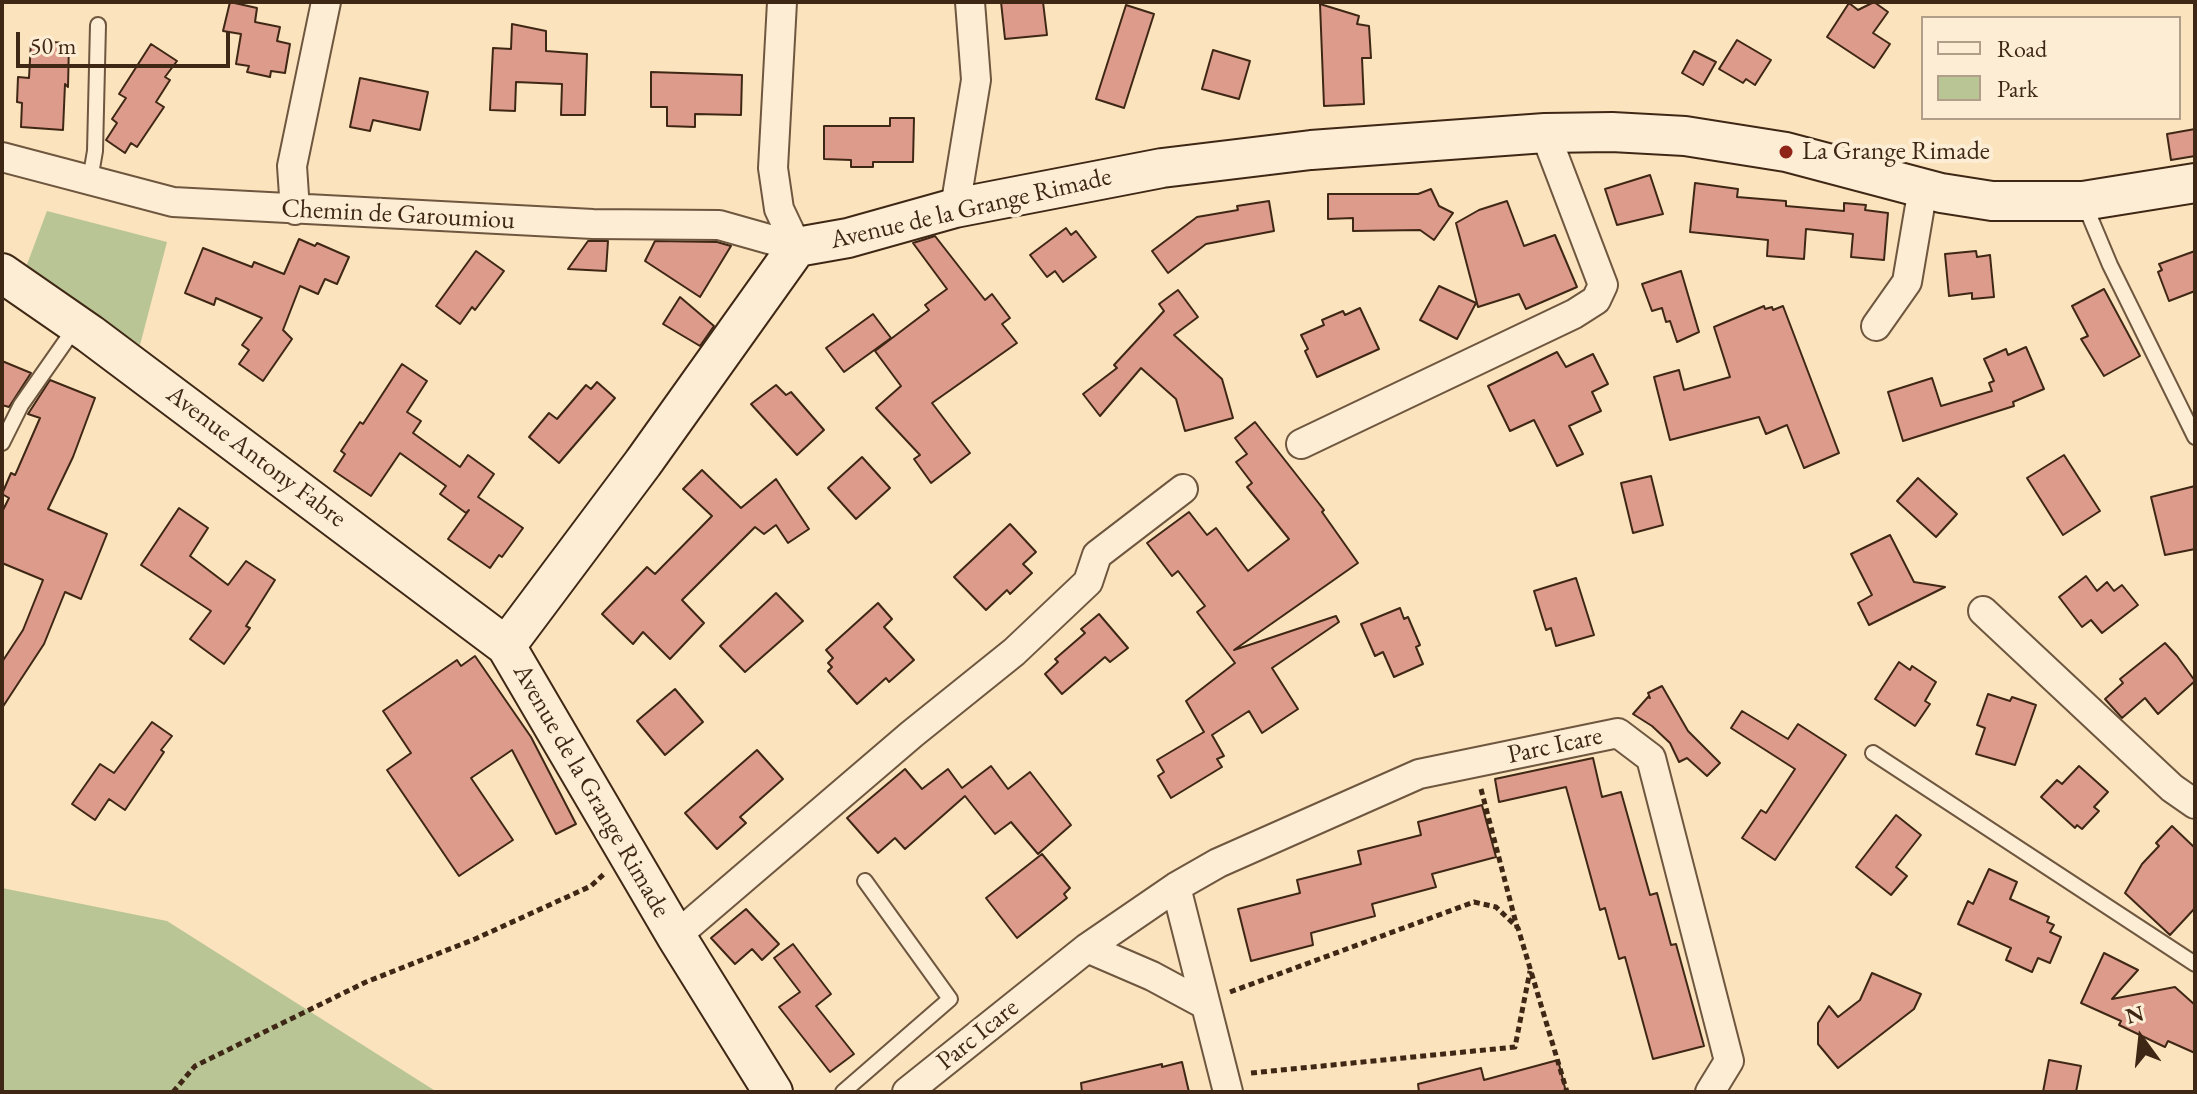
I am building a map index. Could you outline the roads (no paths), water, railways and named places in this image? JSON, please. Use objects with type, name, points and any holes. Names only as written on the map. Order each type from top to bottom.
[{"type":"street","points":[[295,210],[292,166],[326,2]]},
{"type":"street","points":[[782,2],[773,168],[779,209],[797,247]]},
{"type":"street","points":[[955,208],[976,80],[970,2]]},
{"type":"street","name":"Avenue de la Grange Rimade","points":[[773,1092],[676,936],[506,646],[643,463],[797,247],[848,238],[955,208],[1162,168],[1311,150],[1545,133],[1612,132],[1685,136],[1786,152],[1923,188],[1992,201],[2083,201],[2195,183]]},
{"type":"street","points":[[1301,444],[1574,314],[1596,300],[1603,285],[1545,133]]},
{"type":"street","name":"Chemin de Garoumiou","points":[[2,157],[173,202],[593,224],[719,225],[797,247]]},
{"type":"street","points":[[1876,326],[1907,282],[1923,188]]},
{"type":"street","name":"Avenue Antony Fabre","points":[[2,273],[77,325],[506,646]]},
{"type":"street","points":[[676,936],[912,734],[1014,652],[1088,582],[1097,555],[1183,489]]},
{"type":"street","points":[[1983,611],[2172,788],[2195,804]]},
{"type":"street","name":"Parc Icare","points":[[907,1092],[1087,948],[1176,887],[1218,863],[1419,774],[1618,733],[1651,758],[1729,1061],[1710,1092]]},
{"type":"street","points":[[1176,887],[1226,1084]]},
{"type":"street","points":[[1087,948],[1152,976],[1204,1004]]},
{"type":"lane","points":[[90,180],[95,151],[98,25]]},
{"type":"lane","points":[[2083,201],[2110,265],[2195,437]]},
{"type":"lane","points":[[2,443],[21,405],[77,325]]},
{"type":"lane","points":[[1873,753],[2195,964]]},
{"type":"lane","points":[[843,1092],[950,999],[865,881]]},
{"type":"place","name":"La Grange Rimade","points":[[1786,152]]}]
